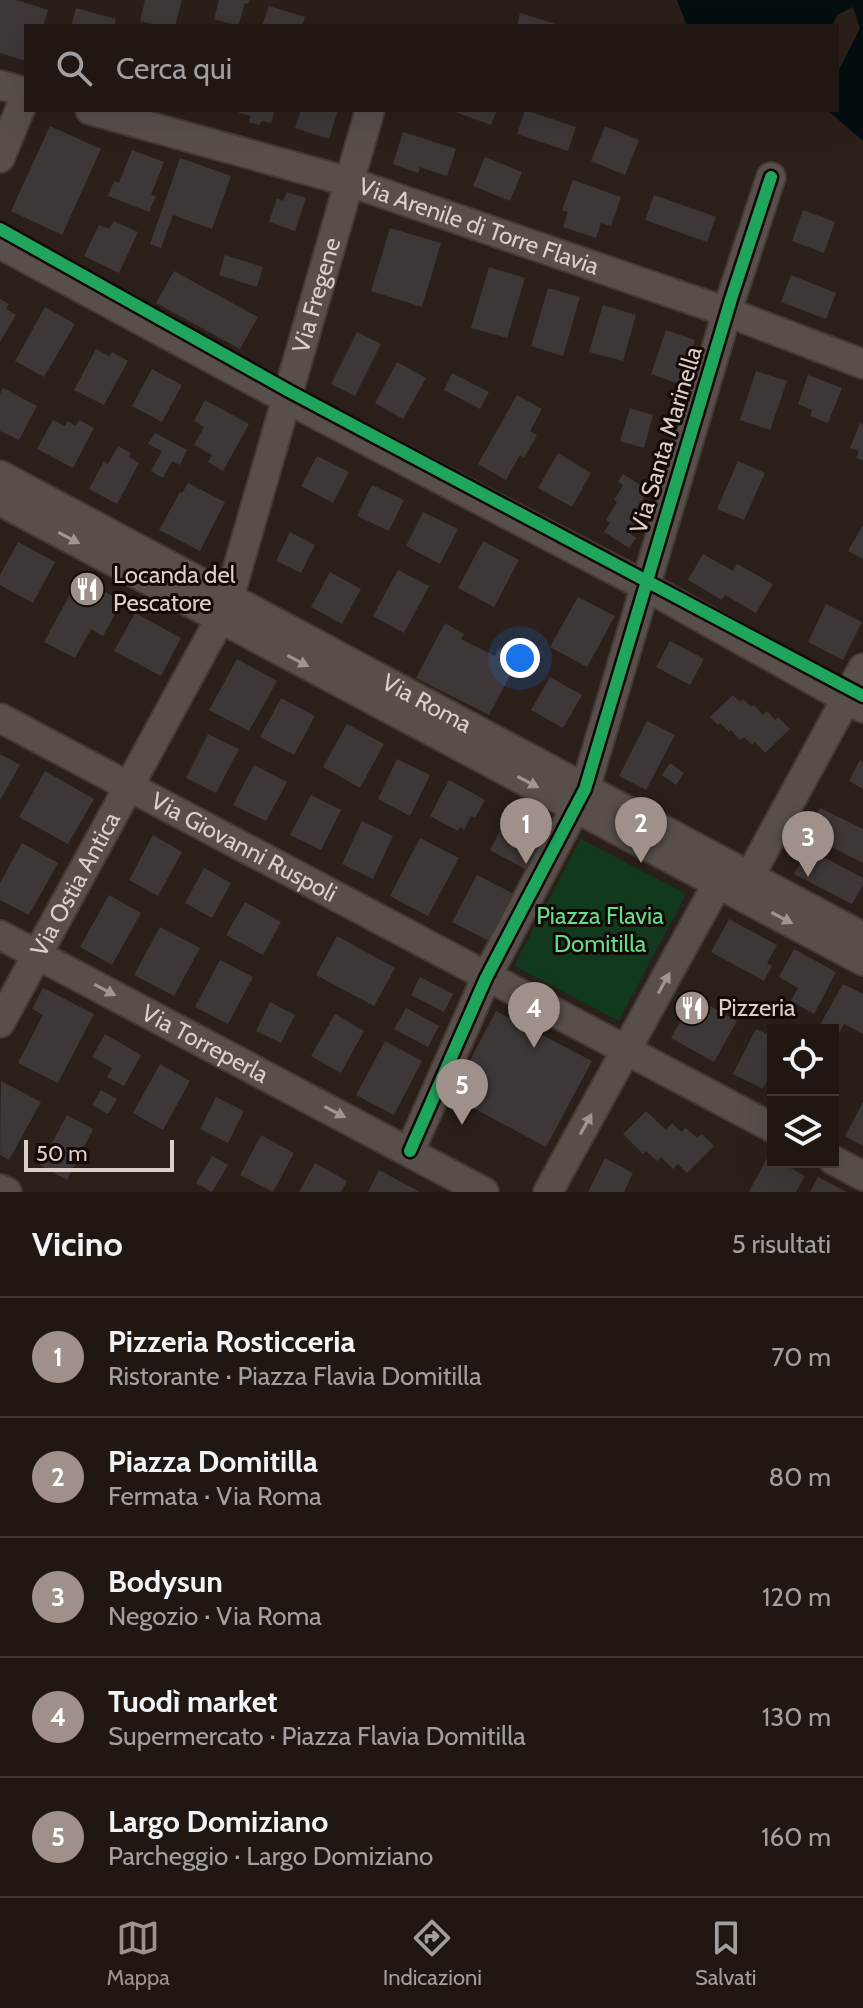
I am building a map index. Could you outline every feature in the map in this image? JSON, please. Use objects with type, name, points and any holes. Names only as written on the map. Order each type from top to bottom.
[{"type":"street","points":[[0,85],[24,93]]},
{"type":"street","points":[[0,158],[24,99]]},
{"type":"street","name":"Via Arenile di Torre Flavia","points":[[97,112],[350,182],[727,312],[863,364]]},
{"type":"street","name":"Via Fregene","points":[[224,609],[369,112]]},
{"type":"street","name":"Via Santa Marinella","points":[[580,798],[771,177]]},
{"type":"street","points":[[0,244],[287,399],[645,586],[855,703]]},
{"type":"street","name":"Via Roma","points":[[0,475],[224,609]]},
{"type":"street","name":"Via Roma","points":[[0,501],[224,609],[855,945]]},
{"type":"street","name":"Via Ostia Antica","points":[[0,1023],[224,609]]},
{"type":"street","points":[[548,1192],[627,1051],[733,881],[855,703],[863,668]]},
{"type":"street","name":"Via Giovanni Ruspoli","points":[[0,718],[486,978]]},
{"type":"street","points":[[410,1151],[486,978],[580,798]]},
{"type":"street","name":"Via Torreperla","points":[[0,935],[410,1151],[452,1184],[484,1192]]},
{"type":"street","points":[[486,978],[767,1125]]},
{"type":"street","points":[[839,1163],[863,1176]]},
{"type":"street","points":[[0,1189],[7,1192]]},
{"type":"green space","name":"Piazza Flavia Domitilla","points":[[581,839],[686,894],[619,1021],[514,966]]},
{"type":"shaded area","points":[[677,0],[863,0],[863,141],[829,112],[839,112],[839,70],[860,28],[853,7],[837,15],[833,24],[686,24]]},
{"type":"building","points":[[0,0],[16,0],[48,10],[44,24],[24,24],[24,60],[0,53]]},
{"type":"building","points":[[145,0],[182,0],[176,24],[140,21]]},
{"type":"building","points":[[219,0],[249,0],[248,4],[245,3],[239,24],[214,19]]},
{"type":"building","points":[[269,6],[305,17],[303,24],[263,24]]},
{"type":"building","points":[[76,8],[116,19],[115,24],[72,24]]},
{"type":"building","points":[[520,13],[556,24],[517,24]]},
{"type":"building","points":[[274,112],[271,123],[262,121],[259,125],[249,122],[250,116],[239,113]]},
{"type":"building","points":[[300,112],[337,112],[329,139],[295,128]]},
{"type":"building","points":[[455,112],[496,112],[491,125]]},
{"type":"building","points":[[524,112],[576,127],[568,151],[517,134]]},
{"type":"building","points":[[50,126],[101,149],[62,235],[11,211]]},
{"type":"building","points":[[605,126],[639,140],[625,175],[591,161]]},
{"type":"building","points":[[403,132],[456,149],[447,176],[420,167],[418,173],[393,164]]},
{"type":"building","points":[[132,150],[164,162],[151,195],[156,196],[149,212],[108,196],[114,181],[119,183]]},
{"type":"building","points":[[485,157],[522,172],[510,201],[473,186]]},
{"type":"building","points":[[180,158],[231,176],[212,229],[173,215],[161,248],[150,244]]},
{"type":"building","points":[[573,180],[621,197],[611,226],[601,223],[596,238],[563,227],[568,212],[562,210]]},
{"type":"building","points":[[287,192],[306,198],[295,231],[269,222],[277,198],[283,201]]},
{"type":"building","points":[[654,195],[716,217],[707,242],[645,220]]},
{"type":"building","points":[[803,210],[835,222],[824,253],[792,241]]},
{"type":"building","points":[[114,221],[138,232],[119,273],[84,256],[99,225],[109,229]]},
{"type":"building","points":[[390,228],[441,243],[422,307],[371,291]]},
{"type":"building","points":[[225,255],[263,267],[257,287],[219,275]]},
{"type":"building","points":[[489,267],[525,278],[507,338],[471,328]]},
{"type":"building","points":[[174,271],[258,317],[240,349],[156,303]]},
{"type":"building","points":[[791,275],[836,293],[826,319],[781,302]]},
{"type":"building","points":[[548,288],[580,297],[563,356],[531,346]]},
{"type":"building","points":[[0,299],[9,304],[6,309],[16,315],[0,342]]},
{"type":"building","points":[[603,305],[636,315],[623,361],[589,352]]},
{"type":"building","points":[[45,307],[75,324],[44,377],[15,361]]},
{"type":"building","points":[[666,330],[695,340],[679,384],[651,374]]},
{"type":"building","points":[[357,332],[381,344],[355,396],[331,384]]},
{"type":"building","points":[[96,349],[109,356],[112,352],[128,361],[104,405],[74,390]]},
{"type":"building","points":[[397,362],[426,378],[403,419],[375,403]]},
{"type":"building","points":[[152,369],[182,385],[162,422],[132,406]]},
{"type":"building","points":[[756,371],[787,381],[770,430],[740,420]]},
{"type":"building","points":[[452,373],[489,392],[480,409],[444,390]]},
{"type":"building","points":[[808,375],[842,388],[828,423],[810,416],[812,410],[798,404]]},
{"type":"building","points":[[3,388],[37,406],[19,440],[0,431],[0,394]]},
{"type":"building","points":[[517,395],[542,409],[530,431],[537,435],[524,458],[520,455],[506,480],[478,464]]},
{"type":"building","points":[[205,400],[249,424],[223,471],[208,462],[212,455],[194,445],[204,427],[194,421]]},
{"type":"building","points":[[630,408],[653,415],[644,448],[620,441]]},
{"type":"building","points":[[53,420],[65,426],[67,421],[76,426],[79,420],[94,428],[73,468],[37,449]]},
{"type":"building","points":[[860,423],[863,424],[863,460],[856,458],[859,451],[850,448]]},
{"type":"building","points":[[155,433],[187,450],[180,465],[172,461],[163,478],[151,471],[162,451],[148,444]]},
{"type":"building","points":[[118,446],[131,453],[129,457],[139,463],[117,504],[89,489],[104,461],[108,464]]},
{"type":"building","points":[[558,453],[591,473],[572,507],[538,488]]},
{"type":"building","points":[[317,456],[349,472],[333,503],[301,486]]},
{"type":"building","points":[[738,461],[765,473],[744,520],[717,509]]},
{"type":"building","points":[[623,474],[645,488],[641,494],[645,497],[635,511],[641,515],[629,533],[636,538],[629,548],[604,532],[610,523],[606,520],[617,502],[614,500],[623,485],[618,482]]},
{"type":"building","points":[[188,483],[225,502],[200,551],[159,530]]},
{"type":"building","points":[[372,485],[404,500],[389,531],[357,516]]},
{"type":"building","points":[[423,512],[458,529],[440,564],[406,546]]},
{"type":"building","points":[[863,525],[863,559],[848,551]]},
{"type":"building","points":[[290,532],[315,545],[301,573],[276,561]]},
{"type":"building","points":[[483,541],[519,560],[494,607],[458,588]]},
{"type":"building","points":[[18,542],[55,562],[33,603],[0,585],[0,575]]},
{"type":"building","points":[[703,554],[733,571],[737,564],[773,584],[756,613],[725,595],[722,600],[688,580]]},
{"type":"building","points":[[398,570],[429,586],[404,633],[373,616]]},
{"type":"building","points":[[330,572],[361,589],[342,624],[311,607]]},
{"type":"building","points":[[79,578],[122,601],[103,636],[91,629],[75,658],[44,642]]},
{"type":"building","points":[[578,597],[615,616],[587,667],[550,647]]},
{"type":"building","points":[[826,604],[862,622],[843,660],[808,642]]},
{"type":"building","points":[[135,613],[181,638],[161,676],[114,651]]},
{"type":"building","points":[[445,623],[464,634],[461,639],[495,656],[499,648],[519,659],[489,715],[416,678]]},
{"type":"building","points":[[670,641],[704,659],[690,685],[656,667]]},
{"type":"building","points":[[237,659],[277,681],[249,731],[209,710]]},
{"type":"building","points":[[550,677],[582,695],[563,728],[531,710]]},
{"type":"building","points":[[733,695],[740,702],[743,699],[751,707],[754,705],[763,715],[767,711],[775,720],[778,717],[790,729],[765,753],[755,742],[752,745],[744,737],[740,740],[731,730],[729,732],[710,717]]},
{"type":"building","points":[[281,698],[315,716],[294,755],[260,737]]},
{"type":"building","points":[[647,721],[675,735],[646,790],[619,776]]},
{"type":"building","points":[[347,724],[384,744],[360,788],[323,767]]},
{"type":"building","points":[[208,734],[239,749],[216,793],[186,778]]},
{"type":"building","points":[[0,754],[20,765],[0,800]]},
{"type":"building","points":[[397,759],[430,775],[410,816],[378,799]]},
{"type":"building","points":[[860,760],[863,762],[863,789],[849,781]]},
{"type":"building","points":[[670,763],[684,773],[676,785],[662,775]]},
{"type":"building","points":[[254,765],[287,782],[266,821],[233,805]]},
{"type":"building","points":[[45,771],[94,799],[68,844],[19,817]]},
{"type":"building","points":[[449,780],[485,800],[464,830],[460,827],[458,831],[430,816]]},
{"type":"building","points":[[311,795],[341,810],[321,850],[290,835]]},
{"type":"building","points":[[516,800],[553,820],[527,870],[490,850]]},
{"type":"building","points":[[820,808],[863,829],[863,863],[806,834]]},
{"type":"building","points":[[362,821],[393,836],[373,879],[342,864]]},
{"type":"building","points":[[153,835],[182,852],[158,896],[129,880]]},
{"type":"building","points":[[420,838],[459,858],[428,916],[390,896]]},
{"type":"building","points":[[22,843],[58,863],[29,915],[0,900],[0,883]]},
{"type":"building","points":[[808,849],[863,878],[863,885],[852,904],[794,874]]},
{"type":"building","points":[[204,868],[231,883],[212,918],[185,903]]},
{"type":"building","points":[[477,875],[514,894],[489,941],[452,922]]},
{"type":"building","points":[[109,895],[141,913],[112,965],[80,947]]},
{"type":"building","points":[[245,902],[281,922],[263,955],[226,935]]},
{"type":"building","points":[[729,919],[777,945],[767,963],[772,966],[764,981],[711,952]]},
{"type":"building","points":[[160,927],[200,948],[174,996],[134,975]]},
{"type":"building","points":[[337,936],[395,968],[374,1006],[316,975]]},
{"type":"building","points":[[794,949],[836,972],[814,1014],[791,1001],[798,988],[779,977]]},
{"type":"building","points":[[220,960],[253,977],[228,1024],[195,1007]]},
{"type":"building","points":[[420,977],[453,994],[444,1012],[411,995]]},
{"type":"building","points":[[843,984],[863,994],[863,1034],[844,1024],[839,1034],[839,1024],[820,1024]]},
{"type":"building","points":[[43,988],[94,1014],[58,1083],[18,1063],[43,1015],[32,1009]]},
{"type":"building","points":[[694,997],[737,1021],[714,1062],[671,1038]]},
{"type":"building","points":[[270,1002],[295,1015],[281,1043],[256,1031]]},
{"type":"building","points":[[406,1008],[439,1026],[428,1047],[394,1029]]},
{"type":"building","points":[[496,1011],[592,1061],[546,1147],[451,1096]]},
{"type":"building","points":[[335,1014],[364,1031],[341,1073],[311,1056]]},
{"type":"building","points":[[756,1029],[767,1034],[767,1081],[763,1089],[733,1074]]},
{"type":"building","points":[[105,1034],[141,1055],[124,1086],[107,1077],[112,1068],[92,1057]]},
{"type":"building","points":[[385,1041],[422,1061],[394,1115],[356,1095]]},
{"type":"building","points":[[160,1064],[190,1081],[163,1130],[133,1113]]},
{"type":"building","points":[[1,1081],[41,1102],[9,1160],[0,1155]]},
{"type":"building","points":[[101,1090],[117,1099],[108,1114],[92,1105]]},
{"type":"building","points":[[216,1097],[244,1111],[228,1143],[200,1129]]},
{"type":"building","points":[[863,1102],[863,1146],[845,1136]]},
{"type":"building","points":[[646,1111],[666,1130],[672,1123],[681,1132],[686,1128],[697,1138],[702,1134],[714,1146],[687,1173],[678,1164],[673,1169],[661,1157],[657,1161],[646,1151],[643,1154],[623,1134]]},
{"type":"building","points":[[67,1115],[93,1129],[67,1180],[40,1165]]},
{"type":"building","points":[[261,1135],[294,1153],[273,1192],[240,1175]]},
{"type":"building","points":[[212,1156],[228,1165],[212,1192],[196,1183]]},
{"type":"building","points":[[605,1158],[633,1173],[624,1192],[588,1192]]},
{"type":"building","points":[[767,1158],[767,1168],[790,1168],[805,1176],[796,1192],[749,1192]]},
{"type":"building","points":[[315,1163],[347,1181],[341,1192],[299,1192]]},
{"type":"building","points":[[379,1170],[420,1192],[368,1192]]},
{"type":"building","points":[[818,1177],[847,1192],[810,1192]]},
{"type":"cycle path","points":[[410,1151],[486,978],[585,789],[731,299],[771,177]]},
{"type":"cycle path","points":[[0,229],[289,391],[863,696]]},
{"type":"place","name":"Locanda del Pescatore","points":[[87,589]]},
{"type":"place","name":"Piazza Domitilla","points":[[641,863]]},
{"type":"place","name":"Pizzeria Rosticceria","points":[[526,864]]},
{"type":"place","name":"Bodysun","points":[[808,877]]},
{"type":"place","name":"Pizzeria","points":[[692,1008]]},
{"type":"place","name":"Tuodì market","points":[[534,1048]]},
{"type":"place","name":"Largo Domiziano","points":[[462,1125]]}]
